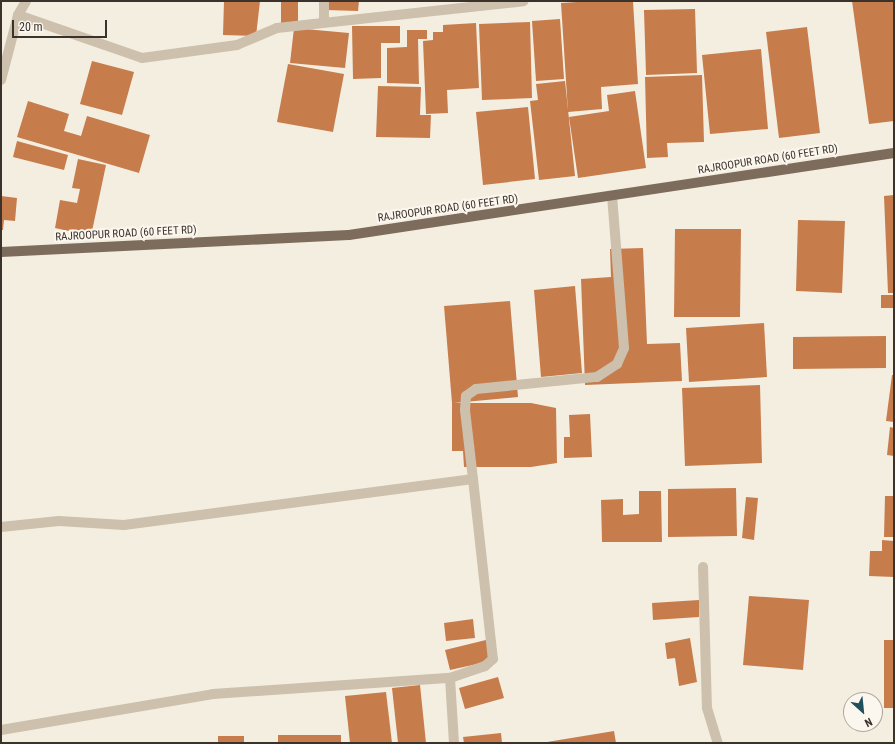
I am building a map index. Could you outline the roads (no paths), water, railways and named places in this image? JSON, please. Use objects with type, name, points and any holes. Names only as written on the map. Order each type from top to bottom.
[{"type":"main road","name":"RAJROOPUR ROAD (60 FEET RD)","points":[[1,252],[349,235],[894,153]]},
{"type":"street","points":[[1,80],[18,15],[26,1]]},
{"type":"street","points":[[324,1],[324,22]]},
{"type":"street","points":[[18,15],[142,58],[237,45],[277,28],[524,1]]},
{"type":"street","points":[[1,730],[213,694],[450,678],[485,666],[493,659],[465,410],[466,396],[476,389],[597,377],[617,364],[624,348],[612,196]]},
{"type":"street","points":[[1,527],[59,521],[124,525],[473,479]]},
{"type":"street","points":[[703,566],[707,708],[718,743]]},
{"type":"street","points":[[450,678],[454,743]]}]
